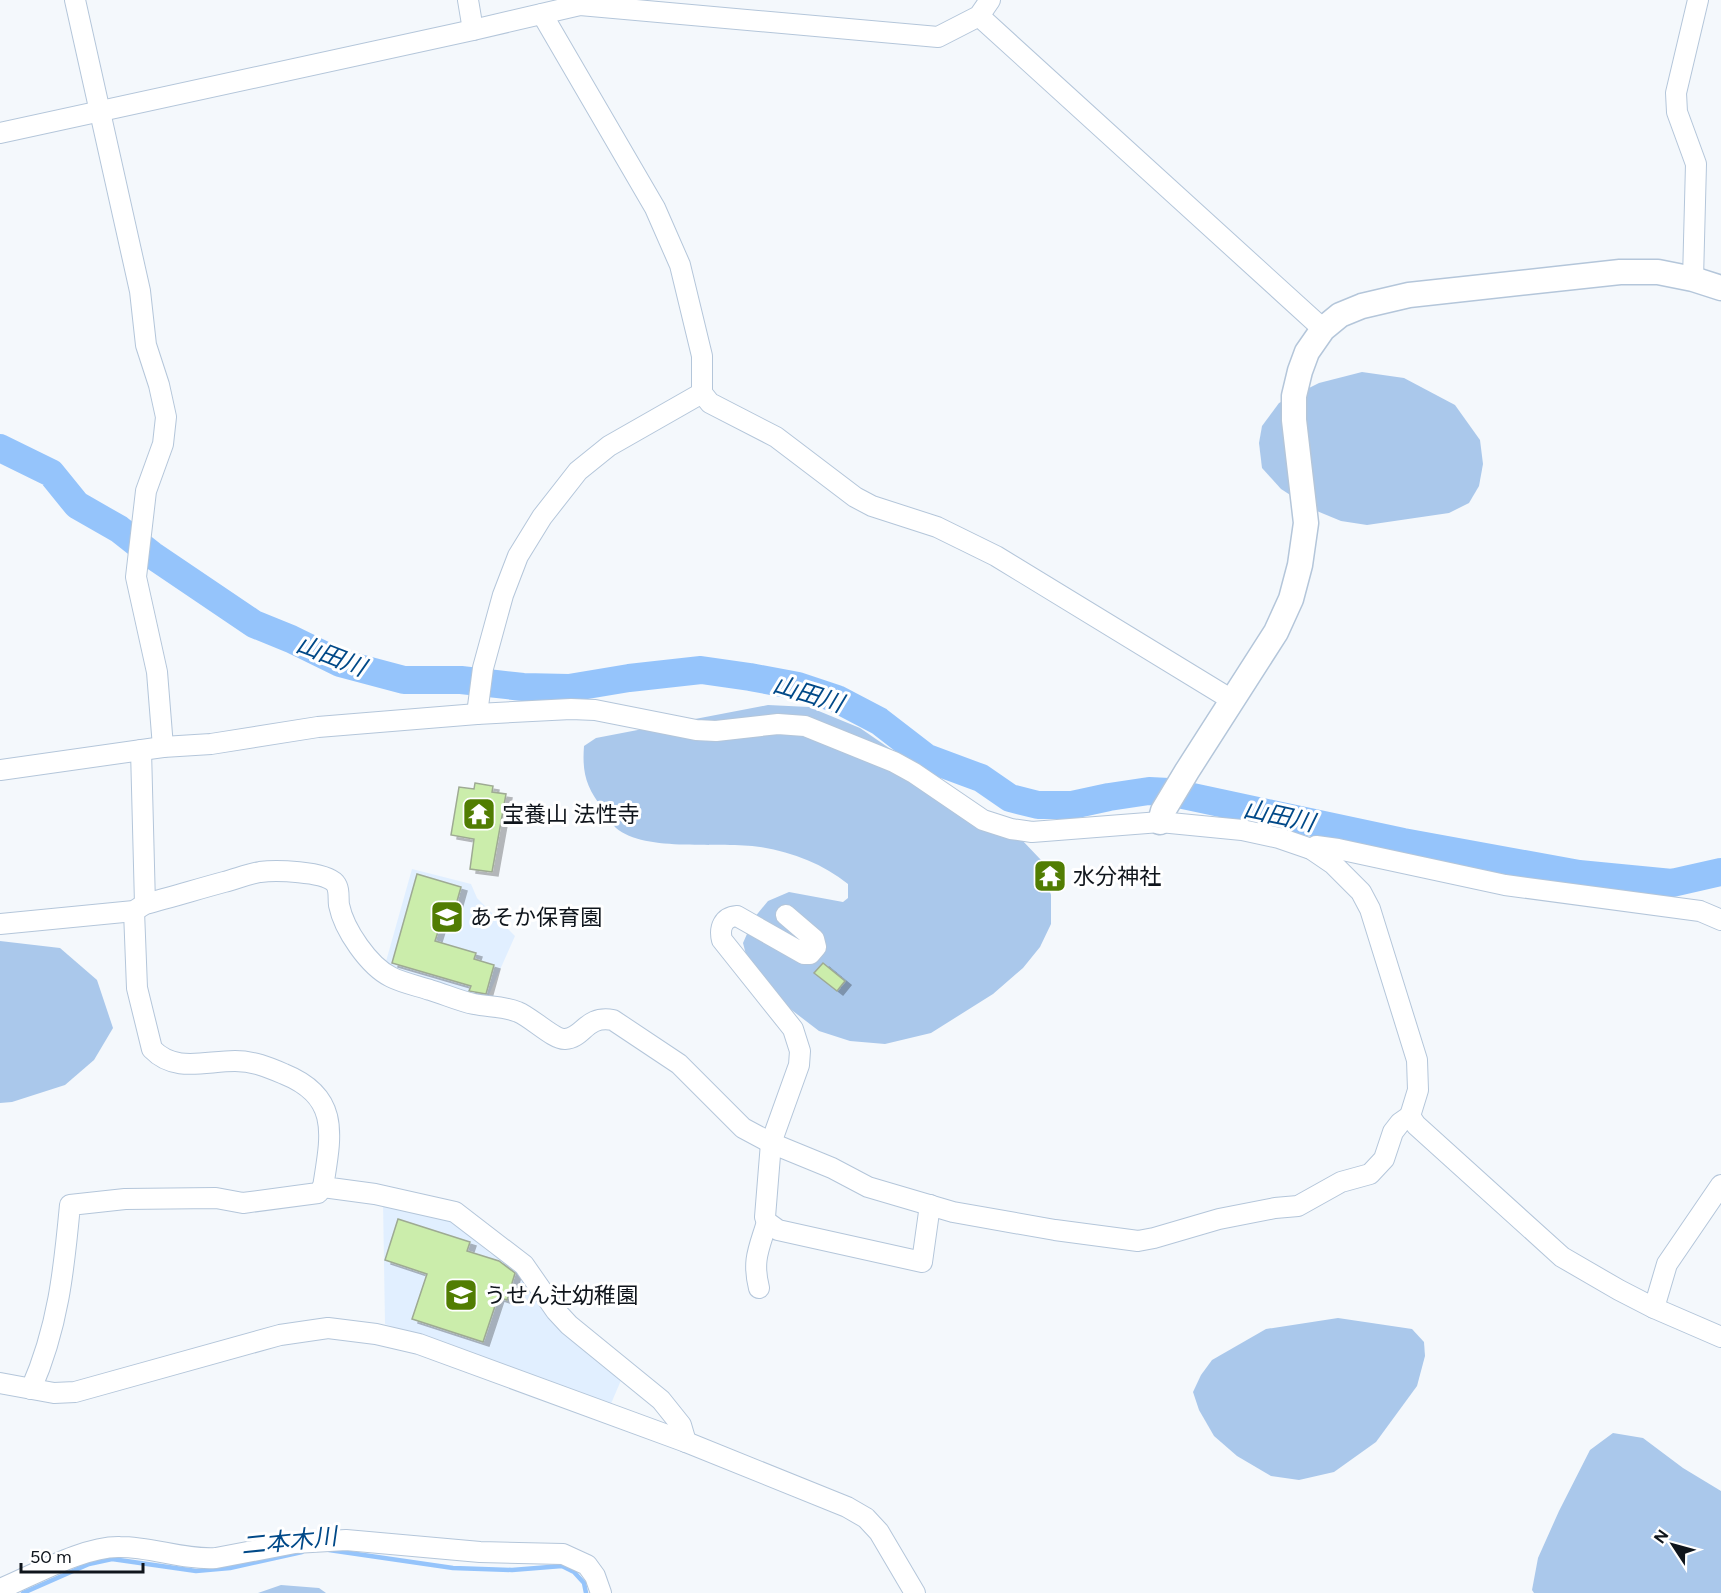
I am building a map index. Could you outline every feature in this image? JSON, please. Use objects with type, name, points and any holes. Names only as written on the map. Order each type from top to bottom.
[{"type":"street","points":[[75,0],[140,291],[146,345],[159,385],[166,417],[163,444],[146,491],[142,512],[136,577],[157,672],[163,747]]},
{"type":"street","points":[[468,0],[473,30]]},
{"type":"street","points":[[1693,279],[1696,164],[1677,112],[1677,93],[1698,0]]},
{"type":"street","points":[[0,133],[580,5],[938,37],[985,8],[1323,329]]},
{"type":"street","points":[[542,14],[655,208],[680,265],[702,356],[702,393],[710,403],[776,437],[855,497],[872,506],[937,527],[996,556],[1232,700]]},
{"type":"street","points":[[1162,817],[1187,771],[1276,632],[1291,599],[1300,565],[1306,523],[1294,420],[1294,396],[1299,371],[1307,352],[1323,329],[1340,315],[1362,306],[1435,291],[1639,271],[1693,279],[1721,288]]},
{"type":"street","points":[[477,708],[483,668],[503,595],[518,556],[542,517],[578,471],[609,446],[702,393]]},
{"type":"street","points":[[0,770],[477,708],[595,710],[696,730],[716,731],[778,724],[805,726],[894,762],[984,820],[1011,829],[1032,832],[1162,817],[1242,830],[1279,838],[1311,849],[1350,880],[1361,892],[1370,909],[1417,1060],[1418,1090],[1410,1116],[1393,1132],[1384,1159],[1370,1174],[1341,1182],[1298,1206],[1219,1219],[1138,1241],[1055,1230],[952,1212],[868,1187],[832,1168],[771,1143],[743,1128],[679,1064],[613,1020],[602,1018],[595,1020],[570,1038],[562,1040],[518,1012],[473,1004],[393,978],[375,968],[364,952],[348,928],[339,906],[338,889],[334,882],[325,877],[306,873],[260,872],[140,908],[0,924]]},
{"type":"street","points":[[32,1389],[44,1360],[62,1287],[70,1205],[125,1199],[216,1198],[243,1203],[318,1193],[323,1187],[330,1126],[323,1106],[314,1091],[302,1081],[257,1063],[236,1061],[174,1064],[152,1049],[137,988],[141,750]]},
{"type":"street","points":[[1311,849],[1316,846],[1331,848],[1505,885],[1700,910],[1721,920]]},
{"type":"street","points":[[786,915],[814,939],[816,947],[810,954],[804,954],[741,918],[731,917],[723,923],[721,928],[722,940],[793,1029],[800,1052],[799,1065],[771,1143],[765,1217],[767,1222],[778,1230],[922,1262],[930,1205]]},
{"type":"street","points":[[1410,1116],[1416,1125],[1563,1257],[1654,1308],[1721,1337]]},
{"type":"street","points":[[1654,1308],[1667,1264],[1721,1185]]},
{"type":"street","points":[[323,1187],[375,1194],[455,1212],[524,1265],[556,1311],[569,1325],[661,1400],[681,1425],[686,1442]]},
{"type":"street","points":[[759,1288],[755,1261],[767,1222]]},
{"type":"street","points":[[0,1383],[54,1393],[75,1392],[279,1335],[328,1328],[376,1334],[419,1344],[686,1442],[847,1507],[866,1518],[879,1532],[915,1593]]},
{"type":"street","points":[[0,1589],[87,1552],[103,1548],[139,1548],[199,1559],[315,1540],[346,1540],[480,1552],[562,1554],[586,1565],[595,1576],[601,1593]]},
{"type":"shaded area","points":[[1362,372],[1404,378],[1455,405],[1480,440],[1483,464],[1479,486],[1469,503],[1449,513],[1367,525],[1341,521],[1312,509],[1281,489],[1262,468],[1259,443],[1262,426],[1279,403],[1319,383]]},
{"type":"shaded area","points":[[768,705],[809,707],[860,728],[1021,839],[1041,860],[1051,895],[1051,924],[1040,947],[1023,968],[993,994],[931,1033],[885,1044],[850,1041],[819,1031],[751,974],[743,943],[754,918],[768,901],[789,892],[843,902],[848,898],[848,884],[818,865],[772,849],[744,845],[685,845],[645,841],[629,836],[614,826],[589,787],[584,764],[584,746],[596,738]]},
{"type":"shaded area","name":"あそか保育園","points":[[412,869],[471,884],[477,898],[515,936],[487,999],[477,999],[385,965]]},
{"type":"shaded area","points":[[0,941],[60,948],[97,980],[113,1028],[94,1060],[65,1085],[12,1102],[0,1103]]},
{"type":"shaded area","name":"うせん辻幼稚園","points":[[383,1201],[442,1213],[491,1254],[518,1266],[622,1378],[610,1406],[385,1324]]},
{"type":"shaded area","points":[[1338,1318],[1412,1329],[1424,1342],[1425,1356],[1417,1386],[1376,1442],[1334,1472],[1299,1480],[1271,1476],[1237,1456],[1214,1436],[1199,1410],[1193,1392],[1201,1375],[1212,1360],[1266,1329]]},
{"type":"shaded area","points":[[1613,1433],[1643,1438],[1683,1468],[1721,1491],[1721,1593],[1534,1593],[1532,1590],[1538,1558],[1559,1511],[1590,1450]]},
{"type":"shaded area","points":[[281,1585],[319,1588],[326,1593],[258,1593]]},
{"type":"building","name":"宝養山 法性寺","points":[[475,783],[493,786],[492,792],[506,794],[492,872],[470,869],[474,839],[451,835],[459,787],[474,789]]},
{"type":"building","points":[[417,874],[461,887],[452,919],[443,916],[435,941],[476,953],[474,959],[494,965],[486,994],[469,991],[471,986],[392,963]]},
{"type":"building","points":[[823,963],[845,981],[837,991],[814,973]]},
{"type":"building","points":[[398,1219],[470,1242],[467,1251],[499,1261],[515,1273],[507,1300],[498,1297],[483,1342],[412,1319],[427,1274],[385,1260]]},
{"type":"waterway","name":"山田川","points":[[0,448],[51,473],[77,505],[119,529],[152,555],[254,624],[340,663],[404,680],[461,680],[523,687],[569,688],[629,678],[701,670],[750,677],[798,686],[837,699],[879,721],[927,758],[981,778],[1010,798],[1038,805],[1072,805],[1149,791],[1169,792],[1403,842],[1579,874],[1672,883],[1721,872]]},
{"type":"waterway","name":"二本木川","points":[[329,1550],[453,1568],[512,1570],[562,1566],[574,1572],[584,1583],[586,1593]]},
{"type":"waterway","name":"二本木川","points":[[23,1593],[89,1564],[112,1559],[196,1571],[230,1568],[302,1552]]},
{"type":"place","name":"宝養山 法性寺","points":[[479,814]]},
{"type":"place","name":"水分神社","points":[[1050,876]]},
{"type":"place","name":"あそか保育園","points":[[447,917]]},
{"type":"place","name":"うせん辻幼稚園","points":[[461,1295]]}]
